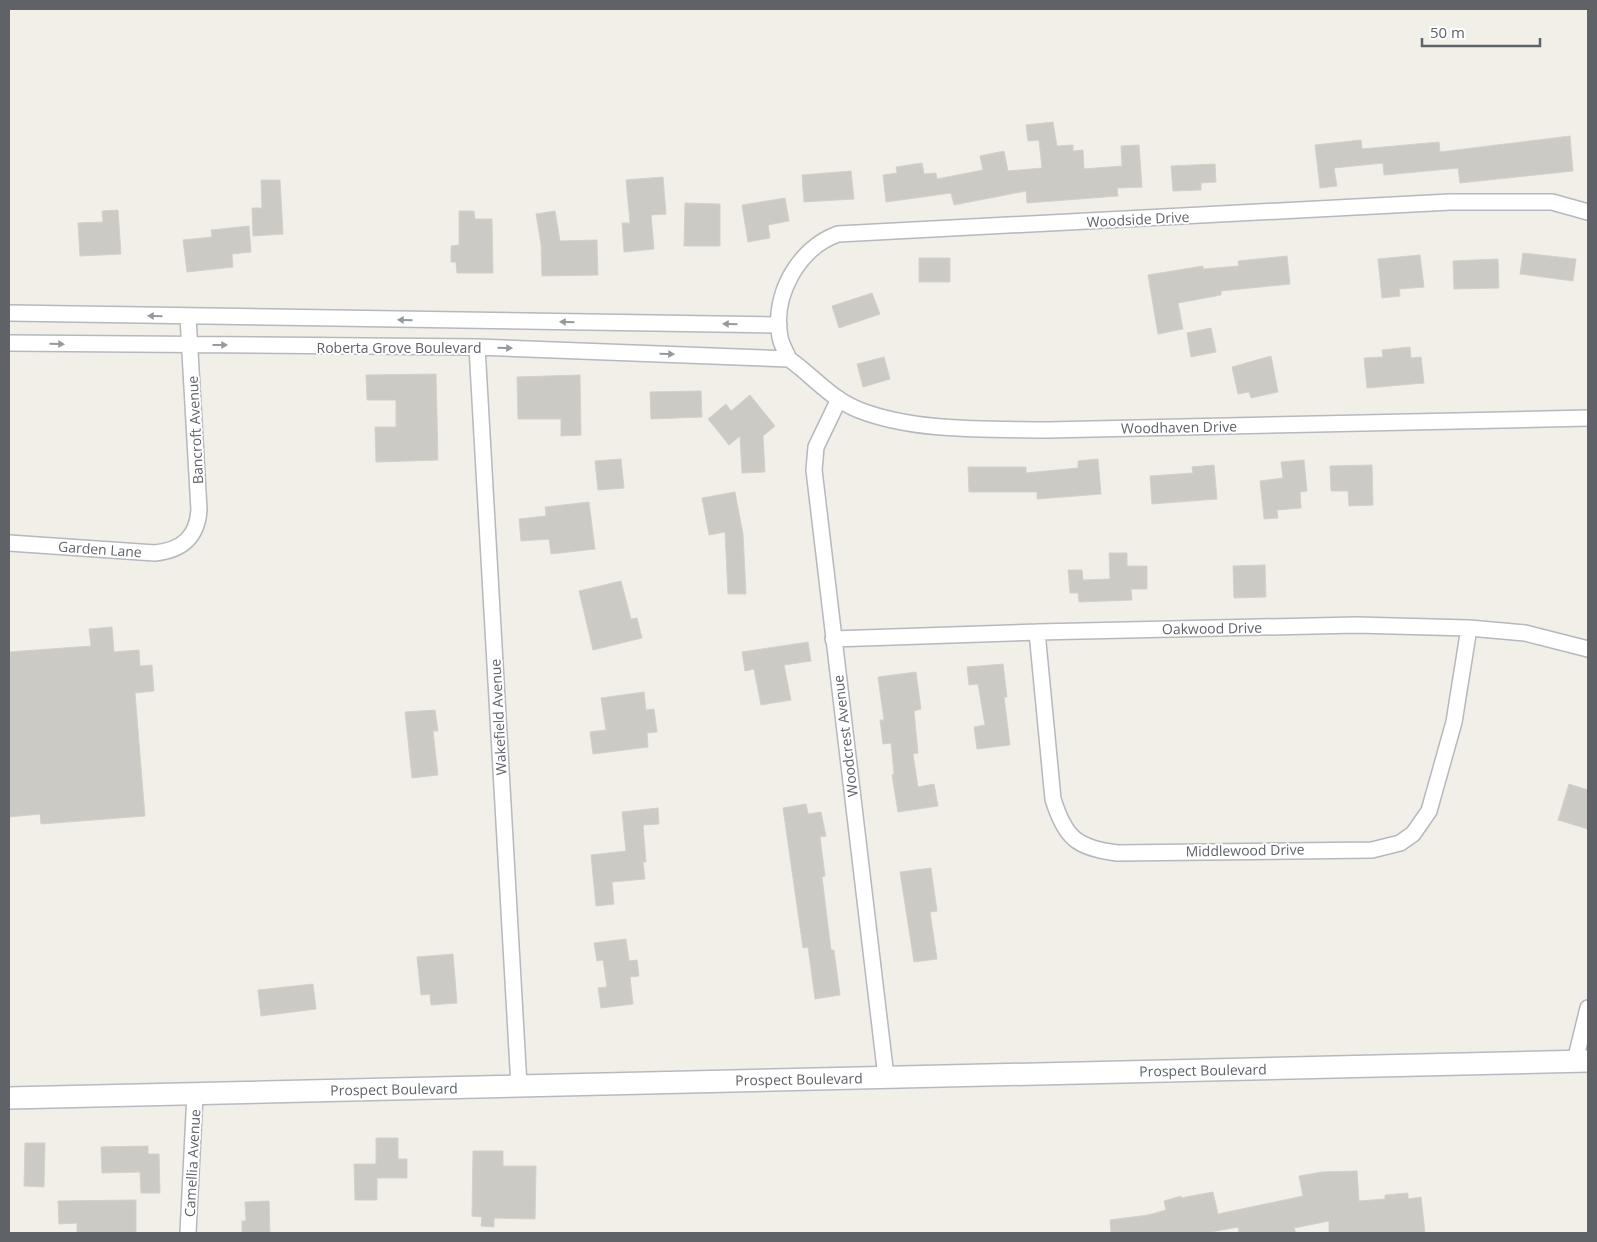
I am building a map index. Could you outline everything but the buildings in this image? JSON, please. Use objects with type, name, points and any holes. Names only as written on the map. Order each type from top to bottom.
[{"type":"main road","name":"Prospect Boulevard","points":[[9,1098],[1582,1061]]},
{"type":"street","name":"Woodside Drive","points":[[789,359],[780,339],[779,325],[780,309],[792,272],[803,257],[827,238],[838,234],[1450,202],[1552,202],[1588,212]]},
{"type":"street","name":"Roberta Grove Boulevard","points":[[9,313],[779,325]]},
{"type":"street","name":"Bancroft Avenue","points":[[188,317],[199,510],[198,525],[188,540]]},
{"type":"street","name":"Roberta Grove Boulevard","points":[[9,343],[477,347],[789,359]]},
{"type":"street","name":"Wakefield Avenue","points":[[477,347],[519,1086]]},
{"type":"street","name":"Woodhaven Drive","points":[[789,359],[839,399],[859,410],[917,424],[1048,430],[1588,418]]},
{"type":"street","name":"Woodcrest Avenue","points":[[839,399],[816,447],[814,470],[886,1077]]},
{"type":"street","name":"Garden Lane","points":[[9,543],[155,553],[168,552],[188,540]]},
{"type":"street","name":"Oakwood Drive","points":[[833,639],[1036,632],[1356,625],[1469,628],[1525,633],[1588,649]]},
{"type":"street","name":"Middlewood Drive","points":[[1036,632],[1054,799],[1061,823],[1073,838],[1086,846],[1118,853],[1372,850],[1400,843],[1413,834],[1429,811],[1454,722],[1469,628]]},
{"type":"street","points":[[1582,1061],[1588,1008]]},
{"type":"street","name":"Camellia Avenue","points":[[188,1233],[195,1094]]}]
